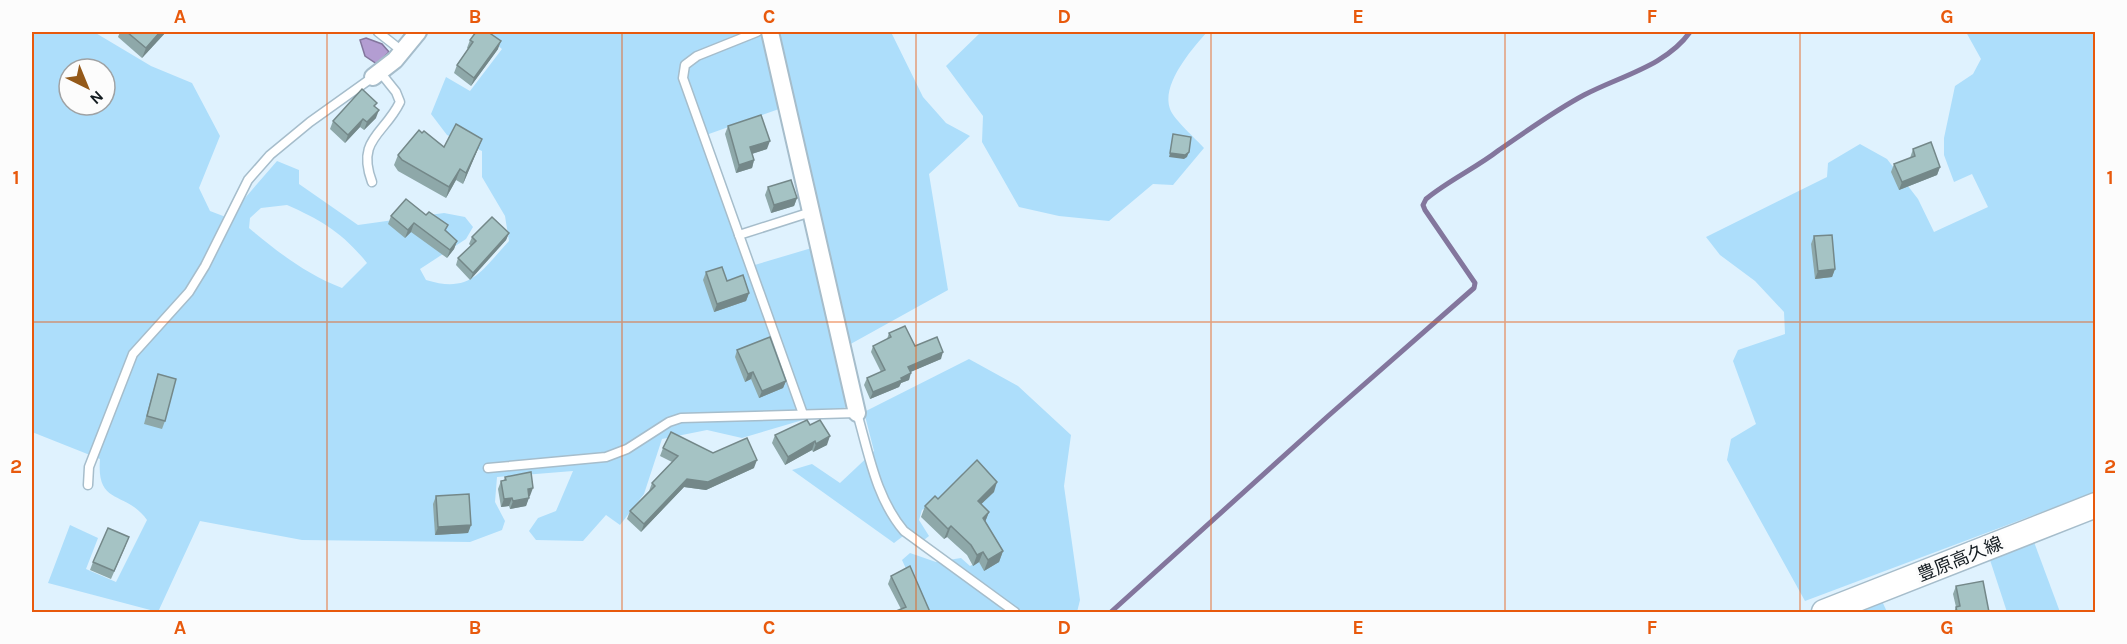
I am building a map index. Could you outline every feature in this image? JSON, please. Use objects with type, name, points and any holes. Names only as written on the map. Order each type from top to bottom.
[{"type":"main road","name":"豊原高久線","points":[[1824,612],[2096,505]]},
{"type":"street","points":[[376,75],[402,51],[418,32]]},
{"type":"street","points":[[770,32],[857,414]]},
{"type":"lane","points":[[378,32],[402,51]]},
{"type":"lane","points":[[757,32],[697,56],[686,65],[682,78],[803,414]]},
{"type":"lane","points":[[88,485],[89,467],[133,354],[189,292],[248,180],[270,155],[310,122],[376,75],[396,92],[400,102],[373,136],[367,151],[366,168],[372,182]]},
{"type":"lane","points":[[739,235],[811,212]]},
{"type":"lane","points":[[488,468],[606,457],[627,449],[681,418],[857,414],[883,500],[894,520],[904,531],[1015,612]]},
{"type":"shaded area","points":[[32,32],[94,32],[151,66],[192,83],[220,136],[199,188],[210,211],[231,219],[245,198],[277,161],[299,170],[299,184],[358,225],[444,213],[465,217],[473,227],[466,239],[420,269],[426,280],[441,284],[465,282],[474,277],[509,241],[505,216],[482,177],[482,151],[447,135],[431,114],[446,77],[470,91],[502,49],[481,32],[891,32],[923,97],[946,123],[970,136],[929,174],[948,290],[838,351],[847,407],[742,438],[707,430],[662,439],[644,494],[620,525],[606,515],[583,541],[536,540],[529,531],[538,518],[556,511],[573,471],[497,477],[495,502],[505,521],[502,530],[470,542],[302,540],[200,521],[158,612],[48,583],[70,525],[98,538],[86,569],[116,582],[147,520],[139,511],[114,496],[103,485],[100,459],[32,432]],"holes":[[[796,103],[825,244],[748,267],[706,135]],[[287,205],[331,228],[367,263],[342,288],[305,269],[249,228],[250,218],[261,208]]]},
{"type":"shaded area","points":[[981,32],[1207,32],[1174,78],[1168,99],[1170,109],[1176,118],[1204,148],[1173,185],[1153,184],[1109,221],[1059,216],[1019,207],[982,142],[983,116],[946,66]]},
{"type":"shaded area","points":[[1966,32],[2095,32],[2095,492],[1805,601],[1727,460],[1731,439],[1756,424],[1733,361],[1738,350],[1785,334],[1784,312],[1755,281],[1720,255],[1706,237],[1827,177],[1828,163],[1860,144],[1887,159],[1918,199],[1934,232],[1988,207],[1972,174],[1954,182],[1944,155],[1944,138],[1955,86],[1973,74],[1981,59]]},
{"type":"shaded area","points":[[366,38],[382,44],[389,52],[377,64],[365,56],[360,40]]},
{"type":"shaded area","points":[[969,359],[1018,386],[1071,435],[1064,486],[1080,600],[1077,612],[926,612],[902,560],[910,553],[936,562],[961,558],[970,566],[999,551],[961,485],[922,510],[919,520],[929,536],[924,540],[911,530],[894,543],[792,470],[812,464],[840,483],[874,451],[864,412]]},
{"type":"shaded area","points":[[2034,542],[2060,612],[2007,612],[1990,560]]},
{"type":"shaded area","points":[[1882,601],[1887,612],[1853,612]]},
{"type":"building","points":[[127,32],[160,32],[146,48]]},
{"type":"building","points":[[476,32],[488,32],[501,41],[474,78],[457,65],[473,42],[470,40]]},
{"type":"building","points":[[362,89],[377,103],[374,106],[379,110],[367,122],[363,119],[348,135],[333,121]]},
{"type":"building","points":[[761,115],[770,141],[750,147],[754,160],[739,165],[728,126]]},
{"type":"building","points":[[456,124],[482,139],[466,173],[460,169],[449,187],[402,160],[398,155],[419,130],[422,133],[424,131],[444,147]]},
{"type":"building","points":[[1173,134],[1191,137],[1189,152],[1185,155],[1170,153]]},
{"type":"building","points":[[1931,142],[1940,167],[1902,182],[1894,164],[1915,156],[1913,149]]},
{"type":"building","points":[[791,180],[797,198],[774,205],[768,187]]},
{"type":"building","points":[[406,199],[426,215],[429,212],[448,225],[445,230],[457,241],[450,250],[414,223],[408,230],[391,216]]},
{"type":"building","points":[[492,217],[509,233],[473,273],[458,258],[476,241],[472,237]]},
{"type":"building","points":[[1832,235],[1835,269],[1818,271],[1814,236]]},
{"type":"building","points":[[722,267],[727,281],[743,275],[749,293],[717,304],[706,272]]},
{"type":"building","points":[[905,326],[915,346],[937,337],[943,352],[908,367],[911,373],[901,378],[902,380],[873,392],[867,378],[885,370],[873,346],[891,337],[889,333]]},
{"type":"building","points":[[770,337],[786,381],[762,391],[753,372],[748,374],[737,350]]},
{"type":"building","points":[[158,374],[176,379],[165,421],[147,416]]},
{"type":"building","points":[[807,420],[810,425],[820,420],[830,436],[816,444],[815,441],[788,457],[775,435]]},
{"type":"building","points":[[671,432],[713,453],[747,438],[757,460],[708,482],[687,479],[644,524],[630,511],[655,486],[652,483],[678,456],[663,448]]},
{"type":"building","points":[[977,460],[997,482],[978,501],[989,512],[983,518],[1003,551],[988,560],[983,552],[977,555],[971,545],[951,526],[948,529],[925,506],[935,496],[938,499]]},
{"type":"building","points":[[531,472],[533,488],[528,489],[529,498],[513,501],[512,498],[504,499],[501,481],[506,480],[505,477]]},
{"type":"building","points":[[469,494],[471,525],[438,527],[436,496]]},
{"type":"building","points":[[108,528],[129,537],[114,571],[93,562]]},
{"type":"building","points":[[910,566],[930,612],[894,612],[906,607],[891,576]]},
{"type":"building","points":[[1983,581],[1989,612],[1957,612],[1956,607],[1960,606],[1956,586]]},
{"type":"waterway","points":[[1111,612],[1474,288],[1475,283],[1425,210],[1423,205],[1426,199],[1562,108],[1668,54],[1690,32]]}]
